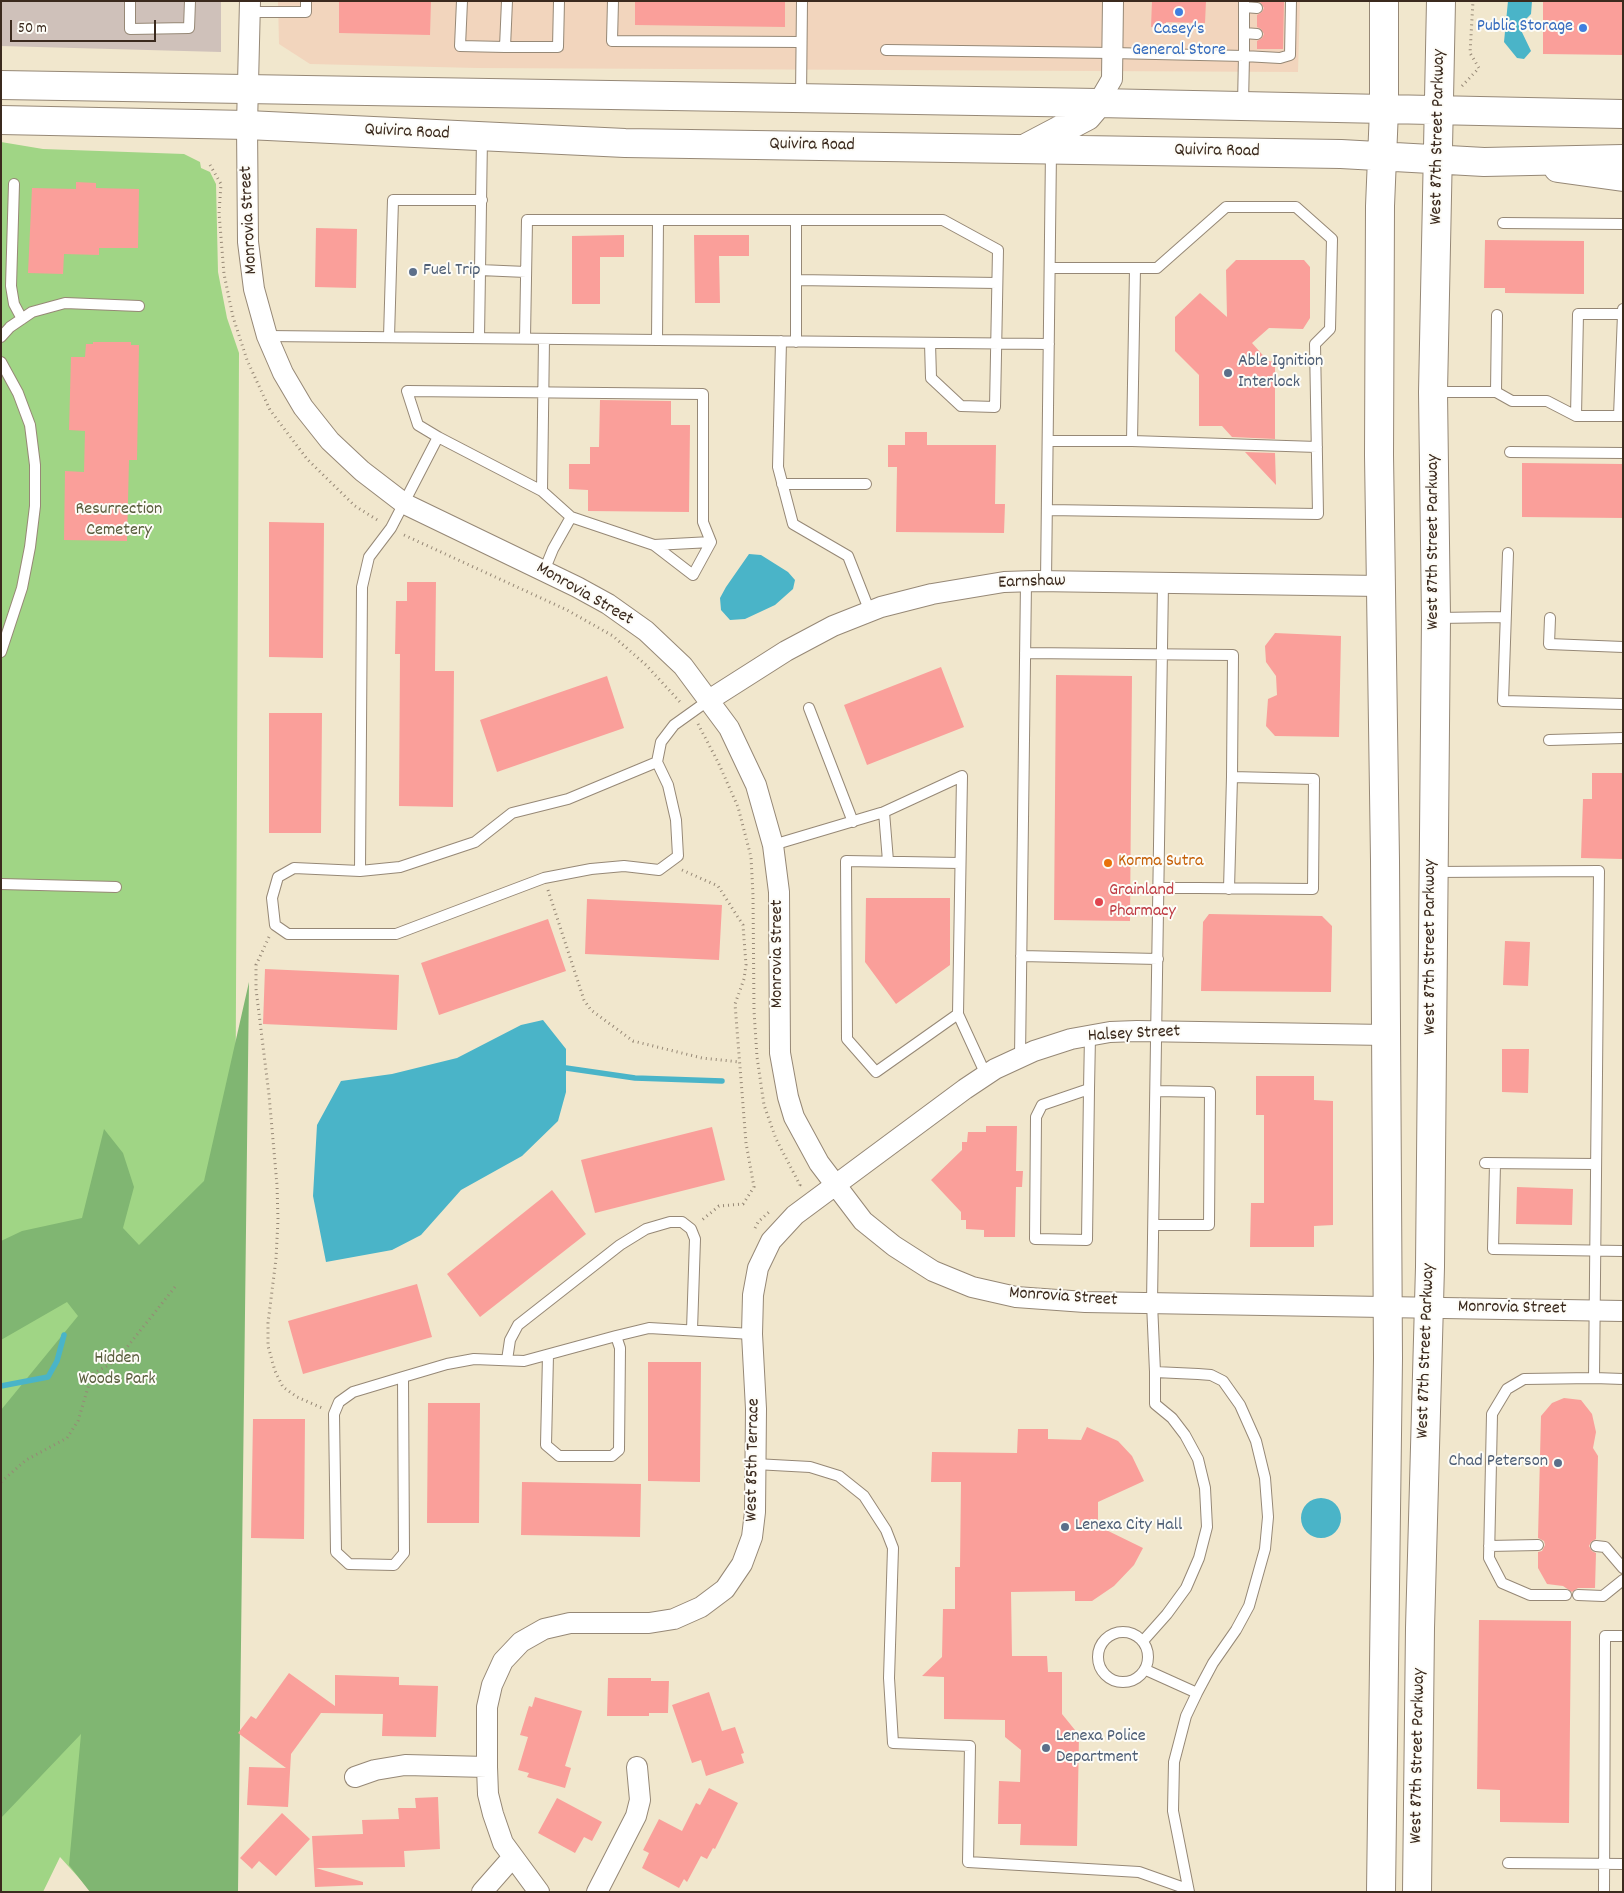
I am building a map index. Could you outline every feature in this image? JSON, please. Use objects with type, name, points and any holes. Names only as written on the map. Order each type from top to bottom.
[{"type":"main road","name":"West 87th Street Parkway","points":[[1382,1892],[1387,1307],[1385,860],[1380,586],[1381,157],[1384,110],[1384,1]]},
{"type":"main road","name":"West 87th Street Parkway","points":[[1417,1892],[1427,1308],[1430,1268],[1436,618],[1433,392],[1441,1]]},
{"type":"main road","points":[[1,85],[1098,103],[1623,114]]},
{"type":"main road","points":[[1038,148],[1087,116],[1098,103]]},
{"type":"main road","name":"Quivira Road","points":[[1,120],[247,125],[625,143],[1341,154],[1512,162],[1623,159]]},
{"type":"main road","points":[[1512,162],[1623,177]]},
{"type":"street","points":[[1098,103],[1112,79],[1114,1]]},
{"type":"street","name":"Monrovia Street","points":[[250,7],[247,125],[248,242],[254,289],[267,336],[283,373],[303,407],[330,441],[362,472],[405,504],[608,604],[646,631],[683,666],[729,728],[747,762],[764,809],[773,846],[779,892],[778,1011],[780,1053],[783,1076],[794,1117],[819,1163],[864,1221],[894,1246],[933,1271],[972,1287],[1016,1297],[1085,1302],[1623,1311]]},
{"type":"street","name":"Earnshaw","points":[[709,700],[786,651],[833,626],[870,612],[932,594],[1004,582],[1046,581],[1380,586]]},
{"type":"street","name":"Halsey Street","points":[[835,1185],[986,1075],[1034,1051],[1070,1039],[1110,1032],[1157,1031],[1386,1034]]},
{"type":"street","name":"West 85th Terrace","points":[[538,1892],[503,1843],[492,1814],[488,1794],[487,1707],[492,1685],[503,1661],[522,1642],[544,1629],[570,1623],[649,1623],[674,1619],[701,1607],[725,1589],[742,1564],[752,1537],[755,1512],[756,1408],[752,1334],[753,1295],[758,1268],[771,1241],[795,1215],[835,1185]]},
{"type":"street","points":[[355,1777],[375,1770],[405,1765],[487,1767]]},
{"type":"street","points":[[597,1892],[636,1816],[640,1800],[637,1767]]},
{"type":"street","points":[[482,1892],[512,1858]]},
{"type":"lane","points":[[130,1],[130,28],[189,28],[190,1]]},
{"type":"lane","points":[[250,7],[306,12],[306,1]]},
{"type":"lane","points":[[462,1],[460,46],[505,47],[558,47],[559,1]]},
{"type":"lane","points":[[505,47],[507,1]]},
{"type":"lane","points":[[612,1],[612,41],[802,42]]},
{"type":"lane","points":[[801,98],[802,1]]},
{"type":"lane","points":[[1243,106],[1244,4],[1258,8]]},
{"type":"lane","points":[[886,50],[1112,52],[1280,58],[1290,55],[1288,33],[1289,5]]},
{"type":"lane","points":[[1244,33],[1257,34]]},
{"type":"lane","points":[[478,338],[482,136]]},
{"type":"lane","points":[[1038,148],[1050,268],[1046,581]]},
{"type":"lane","points":[[14,184],[11,286],[14,304],[22,319]]},
{"type":"lane","points":[[389,337],[393,200],[482,200]]},
{"type":"lane","points":[[1047,510],[1318,514],[1315,344],[1330,329],[1332,238],[1296,207],[1226,207],[1157,268],[1050,268]]},
{"type":"lane","points":[[525,338],[527,220],[943,220],[998,250],[995,408],[960,406],[931,378],[930,343]]},
{"type":"lane","points":[[657,340],[658,220]]},
{"type":"lane","points":[[796,220],[796,342]]},
{"type":"lane","points":[[1503,223],[1623,224]]},
{"type":"lane","points":[[1132,441],[1135,268]]},
{"type":"lane","points":[[480,270],[526,272]]},
{"type":"lane","points":[[796,280],[997,283]]},
{"type":"lane","points":[[1,337],[10,327],[32,312],[65,303],[139,306]]},
{"type":"lane","points":[[1433,392],[1496,392],[1512,401],[1547,401],[1576,416],[1621,416],[1623,309]]},
{"type":"lane","points":[[1576,416],[1578,314],[1623,314]]},
{"type":"lane","points":[[1496,392],[1497,315]]},
{"type":"lane","points":[[267,336],[1049,344]]},
{"type":"lane","points":[[542,491],[544,339]]},
{"type":"lane","points":[[781,341],[778,467],[793,524],[848,556],[870,612]]},
{"type":"lane","points":[[1,362],[18,393],[30,425],[36,465],[35,506],[30,547],[22,588],[1,652]]},
{"type":"lane","points":[[407,391],[703,394],[703,522],[710,542],[692,575],[654,545],[571,517],[542,491],[438,437],[418,425],[407,391]]},
{"type":"lane","points":[[360,871],[362,587],[369,558],[391,528],[405,504],[438,437]]},
{"type":"lane","points":[[1048,441],[1132,441],[1317,447]]},
{"type":"lane","points":[[1510,452],[1623,453]]},
{"type":"lane","points":[[782,484],[866,484]]},
{"type":"lane","points":[[544,571],[553,548],[571,517]]},
{"type":"lane","points":[[654,545],[710,542]]},
{"type":"lane","points":[[1508,553],[1503,701],[1623,704]]},
{"type":"lane","points":[[1020,1058],[1026,582]]},
{"type":"lane","points":[[1142,1641],[1167,1614],[1186,1588],[1199,1558],[1207,1527],[1205,1488],[1198,1459],[1181,1429],[1172,1418],[1155,1404],[1152,1303],[1163,583]]},
{"type":"lane","points":[[1436,618],[1505,617]]},
{"type":"lane","points":[[1550,618],[1549,644],[1623,647]]},
{"type":"lane","points":[[1025,653],[1233,655],[1230,888]]},
{"type":"lane","points":[[657,762],[568,799],[512,813],[475,842],[400,867],[360,871],[294,868],[278,878],[272,898],[275,925],[288,934],[396,934],[544,878],[591,868],[624,866],[659,870],[678,856],[676,820],[668,785],[657,762],[661,742],[674,725],[709,700]]},
{"type":"lane","points":[[809,708],[853,822]]},
{"type":"lane","points":[[1549,740],[1623,738]]},
{"type":"lane","points":[[773,846],[884,812],[962,776],[958,1014],[986,1075]]},
{"type":"lane","points":[[1159,888],[1313,889],[1314,779],[1232,777]]},
{"type":"lane","points":[[884,812],[888,861]]},
{"type":"lane","points":[[958,1014],[876,1072],[846,1039],[846,861],[960,863]]},
{"type":"lane","points":[[1433,872],[1599,871],[1594,1378]]},
{"type":"lane","points":[[1,884],[116,887]]},
{"type":"lane","points":[[1022,956],[1158,959]]},
{"type":"lane","points":[[1089,1089],[1042,1105],[1036,1117],[1035,1239],[1087,1240],[1090,1036]]},
{"type":"lane","points":[[1154,1225],[1209,1225],[1210,1092],[1156,1091]]},
{"type":"lane","points":[[1596,1164],[1490,1163],[1493,1249],[1623,1251]]},
{"type":"lane","points":[[507,1360],[510,1340],[518,1325],[620,1245],[646,1229],[670,1222],[682,1222],[691,1228],[695,1239],[692,1330]]},
{"type":"lane","points":[[403,1377],[404,1554],[394,1565],[349,1564],[336,1552],[334,1414],[339,1402],[353,1392],[403,1377],[447,1364],[474,1359],[524,1360],[649,1328],[752,1334]]},
{"type":"lane","points":[[548,1355],[546,1444],[559,1456],[612,1456],[619,1450],[620,1348],[616,1336]]},
{"type":"lane","points":[[1155,1372],[1211,1375],[1223,1381],[1240,1405],[1256,1441],[1266,1478],[1268,1517],[1265,1549],[1249,1606],[1236,1630],[1213,1663],[1197,1693],[1186,1716],[1174,1762],[1173,1811],[1188,1890]]},
{"type":"lane","points":[[1566,1596],[1530,1595],[1502,1583],[1489,1558],[1492,1414],[1507,1389],[1524,1379],[1623,1379]]},
{"type":"lane","points":[[755,1464],[810,1467],[839,1476],[864,1496],[886,1530],[893,1548],[889,1678],[893,1743],[970,1746],[968,1862],[1139,1872],[1188,1890]]},
{"type":"lane","points":[[1489,1546],[1538,1545]]},
{"type":"lane","points":[[1596,1546],[1605,1547],[1623,1568]]},
{"type":"lane","points":[[1578,1595],[1603,1596],[1623,1580]]},
{"type":"lane","points":[[1115,1634],[1130,1634],[1142,1641],[1148,1651],[1149,1660],[1146,1670],[1131,1680],[1120,1682],[1109,1678],[1101,1670],[1098,1658],[1099,1650],[1108,1637],[1115,1634]]},
{"type":"lane","points":[[1604,1892],[1605,1636],[1623,1636]]},
{"type":"lane","points":[[1146,1670],[1197,1693]]},
{"type":"lane","points":[[1508,1862],[1623,1864]]},
{"type":"path","points":[[1439,110],[1479,68],[1470,54],[1473,1]]},
{"type":"path","points":[[210,165],[221,184],[219,212],[224,274],[233,317],[247,360],[270,410],[307,459],[355,506],[391,528],[567,610],[614,636],[646,665],[690,713],[703,732],[738,807],[751,857],[754,1011],[757,1057],[764,1105],[776,1139],[800,1185],[795,1190]]},
{"type":"path","points":[[668,864],[718,886],[743,925],[746,965],[744,979],[735,1004],[746,1143],[754,1187],[743,1204],[719,1206],[691,1228]]},
{"type":"path","points":[[544,878],[584,1000],[591,1010],[633,1041],[702,1058],[740,1062]]},
{"type":"path","points":[[275,925],[256,965],[257,996],[269,1095],[277,1185],[278,1220],[268,1323],[268,1346],[275,1371],[283,1387],[297,1397],[334,1414]]},
{"type":"path","points":[[753,1231],[758,1222],[771,1210]]},
{"type":"path","points":[[1,1482],[26,1460],[67,1438],[78,1422],[92,1374],[116,1361],[175,1287]]},
{"type":"shaded area","points":[[1,1],[221,1],[221,52],[1,46]]},
{"type":"shaded area","points":[[278,1],[1300,1],[1298,72],[477,68],[310,64],[279,44]]},
{"type":"green space","name":"Resurrection Cemetery","points":[[1,142],[43,149],[184,154],[200,162],[201,168],[210,172],[216,184],[218,272],[227,318],[239,353],[235,1206],[89,1889],[60,1857],[43,1892],[1,1892]]},
{"type":"green space","name":"Hidden Woods Park","points":[[249,982],[238,1892],[90,1892],[69,1865],[81,1734],[1,1818],[1,1410],[78,1316],[67,1302],[1,1340],[1,1241],[22,1231],[82,1218],[104,1129],[123,1153],[134,1187],[123,1228],[139,1245],[204,1181]]},
{"type":"water","points":[[1508,1],[1532,1],[1531,14],[1519,26],[1531,51],[1524,59],[1517,58],[1504,42]]},
{"type":"water","points":[[749,554],[761,555],[788,572],[795,580],[793,589],[775,605],[745,619],[730,620],[721,610],[720,598]]},
{"type":"water","points":[[543,1020],[566,1049],[566,1092],[558,1121],[522,1156],[461,1190],[421,1235],[392,1250],[326,1262],[313,1196],[317,1125],[341,1081],[392,1074],[457,1058],[521,1025]]},
{"type":"water","points":[[1325,1498],[1332,1501],[1338,1507],[1341,1518],[1340,1526],[1332,1535],[1325,1538],[1317,1538],[1310,1535],[1302,1526],[1301,1514],[1304,1507],[1313,1499]]},
{"type":"building","points":[[339,1],[431,1],[430,35],[339,33]]},
{"type":"building","points":[[635,1],[785,1],[785,27],[635,25]]},
{"type":"building","name":"Casey's General Store","points":[[1152,1],[1206,1],[1205,23],[1166,22],[1166,28],[1151,27]]},
{"type":"building","name":"Casey's General Store","points":[[1258,1],[1284,1],[1283,49],[1257,49],[1257,41],[1264,34],[1257,27],[1257,15],[1264,8]]},
{"type":"building","name":"Public Storage","points":[[1543,1],[1623,1],[1623,55],[1543,54]]},
{"type":"building","points":[[76,182],[96,183],[96,188],[139,189],[138,248],[99,248],[99,255],[64,254],[63,274],[28,273],[32,188],[76,189]]},
{"type":"building","points":[[316,228],[357,229],[356,288],[315,287]]},
{"type":"building","points":[[624,235],[624,257],[600,257],[600,304],[572,304],[572,236]]},
{"type":"building","points":[[694,235],[749,235],[749,256],[719,256],[720,303],[695,303]]},
{"type":"building","points":[[1485,240],[1584,241],[1584,294],[1505,293],[1505,288],[1484,288]]},
{"type":"building","points":[[1236,260],[1304,260],[1310,267],[1310,318],[1303,329],[1269,328],[1252,343],[1268,361],[1275,362],[1275,439],[1232,437],[1222,426],[1199,426],[1199,375],[1175,351],[1175,317],[1200,293],[1227,317],[1226,270]]},
{"type":"building","points":[[93,342],[131,342],[131,345],[139,345],[137,460],[129,460],[127,541],[64,540],[65,471],[84,472],[85,431],[69,430],[71,357],[85,357],[86,344],[93,344]]},
{"type":"building","points":[[600,400],[671,401],[671,425],[690,425],[689,512],[588,511],[588,490],[569,489],[569,464],[590,464],[590,447],[599,447]]},
{"type":"building","points":[[905,432],[927,432],[927,445],[996,445],[995,504],[1005,504],[1004,533],[896,532],[897,467],[888,467],[888,445],[905,445]]},
{"type":"building","points":[[1245,452],[1275,453],[1276,485]]},
{"type":"building","points":[[1522,463],[1623,464],[1623,518],[1522,517]]},
{"type":"building","points":[[269,522],[324,523],[323,658],[269,657]]},
{"type":"building","points":[[407,582],[436,582],[435,671],[454,671],[453,807],[399,806],[400,654],[395,654],[396,601],[407,601]]},
{"type":"building","points":[[1275,633],[1341,636],[1339,737],[1275,736],[1266,726],[1268,699],[1277,695],[1276,676],[1266,662],[1265,646]]},
{"type":"building","points":[[941,667],[964,727],[867,765],[844,705]]},
{"type":"building","points":[[1056,675],[1132,676],[1130,921],[1054,920]]},
{"type":"building","points":[[607,676],[624,728],[497,772],[480,720]]},
{"type":"building","points":[[269,713],[322,713],[321,833],[269,833]]},
{"type":"building","points":[[1592,773],[1623,773],[1623,859],[1581,858],[1583,799],[1592,799]]},
{"type":"building","points":[[866,898],[950,898],[950,965],[896,1004],[865,962]]},
{"type":"building","points":[[587,899],[722,905],[719,960],[585,954]]},
{"type":"building","points":[[1209,914],[1322,916],[1332,926],[1331,992],[1201,991],[1203,922]]},
{"type":"building","points":[[548,919],[566,971],[439,1015],[421,963]]},
{"type":"building","points":[[1505,941],[1530,942],[1528,986],[1503,985]]},
{"type":"building","points":[[265,969],[399,975],[397,1030],[263,1024]]},
{"type":"building","points":[[1502,1049],[1529,1049],[1528,1093],[1502,1092]]},
{"type":"building","points":[[1256,1076],[1314,1076],[1314,1100],[1333,1101],[1333,1225],[1314,1226],[1314,1247],[1250,1247],[1251,1203],[1264,1203],[1264,1115],[1256,1115]]},
{"type":"building","points":[[986,1126],[1017,1126],[1016,1171],[1023,1171],[1022,1187],[1016,1187],[1015,1237],[984,1237],[984,1230],[966,1229],[966,1220],[961,1220],[961,1212],[931,1180],[962,1150],[962,1142],[967,1142],[968,1132],[986,1132]]},
{"type":"building","points":[[712,1127],[725,1180],[595,1213],[581,1160]]},
{"type":"building","points":[[1517,1187],[1573,1189],[1572,1225],[1516,1224]]},
{"type":"building","points":[[552,1190],[586,1234],[480,1317],[447,1274]]},
{"type":"building","points":[[417,1284],[432,1337],[303,1374],[288,1321]]},
{"type":"building","points":[[648,1362],[701,1362],[700,1482],[648,1481]]},
{"type":"building","points":[[1564,1398],[1581,1400],[1592,1414],[1596,1432],[1593,1448],[1598,1456],[1596,1539],[1589,1546],[1596,1553],[1595,1588],[1578,1588],[1572,1592],[1563,1586],[1547,1584],[1538,1568],[1538,1552],[1542,1551],[1545,1545],[1544,1541],[1538,1538],[1541,1416],[1552,1403]]},
{"type":"building","points":[[428,1403],[480,1403],[479,1523],[427,1523]]},
{"type":"building","points":[[253,1419],[305,1419],[304,1539],[251,1538]]},
{"type":"building","points":[[1087,1427],[1118,1441],[1132,1456],[1144,1481],[1098,1502],[1098,1526],[1143,1548],[1134,1565],[1114,1586],[1092,1601],[1075,1601],[1075,1591],[1011,1592],[1012,1656],[1047,1656],[1048,1672],[1062,1672],[1062,1714],[1079,1735],[1077,1846],[1020,1845],[1021,1824],[998,1824],[999,1781],[1020,1782],[1021,1750],[1005,1737],[1005,1720],[944,1719],[944,1677],[922,1676],[942,1657],[943,1609],[955,1609],[955,1567],[960,1567],[961,1482],[931,1482],[932,1452],[1017,1453],[1018,1429],[1048,1429],[1048,1439],[1081,1440]]},
{"type":"building","points":[[522,1482],[641,1484],[640,1537],[521,1535]]},
{"type":"building","points":[[1479,1620],[1571,1621],[1569,1823],[1500,1822],[1500,1790],[1477,1789]]},
{"type":"building","points":[[289,1673],[335,1706],[335,1675],[399,1677],[399,1685],[438,1686],[436,1737],[382,1736],[383,1714],[321,1713],[291,1754],[288,1807],[247,1805],[249,1767],[286,1768],[238,1733],[251,1716],[256,1719]]},
{"type":"building","points":[[608,1678],[651,1678],[651,1681],[669,1681],[668,1713],[649,1713],[649,1716],[607,1716]]},
{"type":"building","points":[[709,1692],[722,1731],[735,1727],[744,1753],[741,1754],[744,1763],[706,1776],[701,1760],[692,1763],[672,1705]]},
{"type":"building","points":[[535,1697],[582,1711],[565,1766],[571,1768],[565,1788],[527,1777],[529,1773],[518,1770],[528,1737],[520,1735],[529,1706],[532,1707]]},
{"type":"building","points":[[709,1788],[738,1803],[715,1849],[713,1848],[707,1859],[701,1856],[687,1882],[684,1879],[679,1888],[642,1868],[649,1853],[643,1850],[659,1819],[682,1831],[696,1803],[700,1805]]},
{"type":"building","points":[[438,1797],[440,1849],[404,1851],[405,1867],[316,1868],[363,1882],[363,1885],[315,1887],[312,1836],[363,1834],[362,1820],[399,1819],[398,1808],[416,1808],[415,1798]]},
{"type":"building","points":[[557,1798],[602,1822],[592,1841],[584,1837],[575,1853],[538,1833]]},
{"type":"building","points":[[282,1813],[310,1839],[276,1876],[259,1861],[252,1869],[240,1858]]},
{"type":"waterway","points":[[566,1068],[635,1078],[722,1081]]},
{"type":"waterway","points":[[1,1386],[48,1377],[57,1361],[64,1335]]},
{"type":"place","name":"Casey's General Store","points":[[1179,12]]},
{"type":"place","name":"Public Storage","points":[[1583,28]]},
{"type":"place","name":"Fuel Trip","points":[[413,272]]},
{"type":"place","name":"Able Ignition Interlock","points":[[1228,373]]},
{"type":"place","name":"Korma Sutra","points":[[1108,863]]},
{"type":"place","name":"Grainland Pharmacy","points":[[1099,902]]},
{"type":"place","name":"Chad Peterson","points":[[1558,1463]]},
{"type":"place","name":"Lenexa City Hall","points":[[1065,1527]]},
{"type":"place","name":"Lenexa Police Department","points":[[1046,1748]]}]
